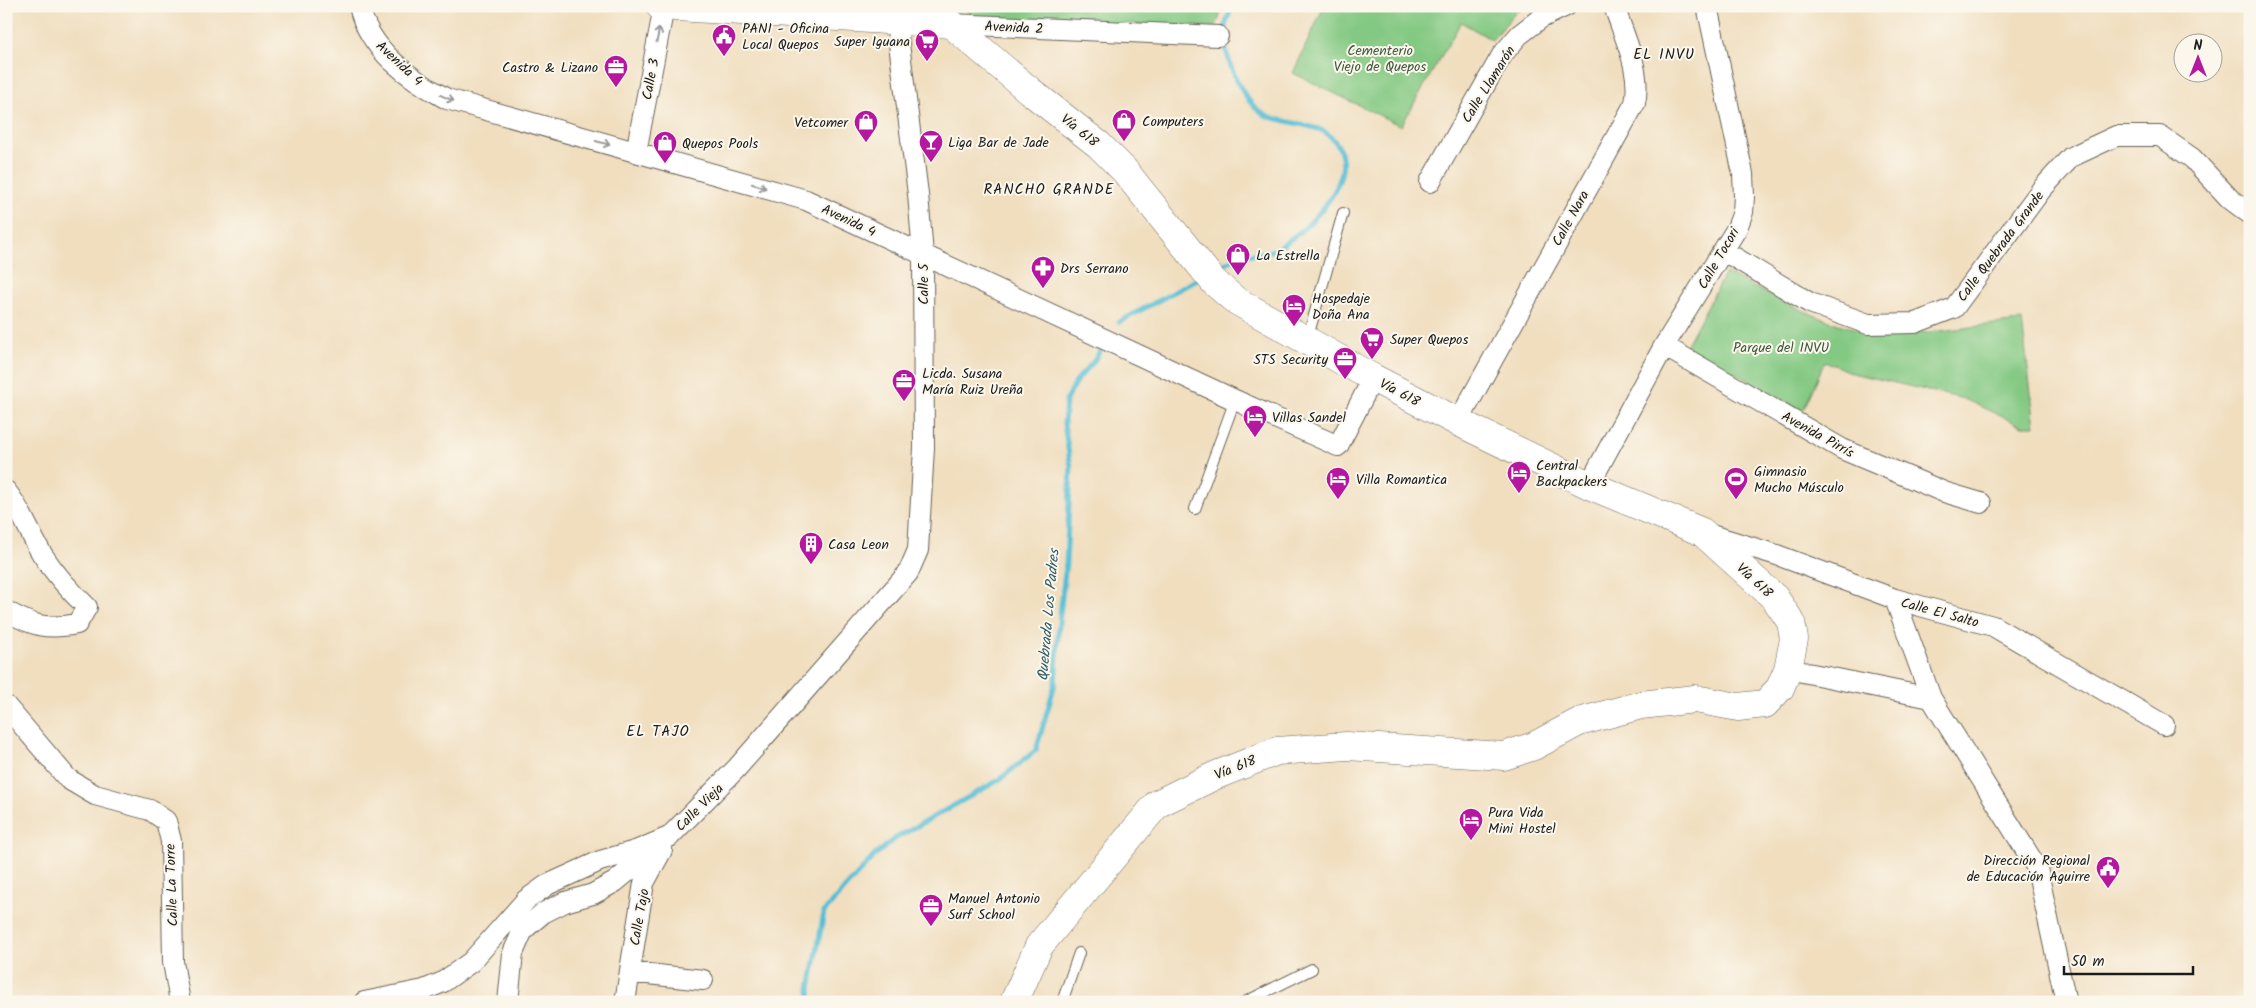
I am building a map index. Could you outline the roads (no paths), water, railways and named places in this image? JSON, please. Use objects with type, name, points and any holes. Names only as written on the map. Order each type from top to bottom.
[{"type":"street","name":"Avenida 2","points":[[660,6],[896,20],[951,15],[1218,36]]},
{"type":"street","name":"Calle Llamarón","points":[[1430,182],[1502,56],[1519,35],[1541,18],[1566,6]]},
{"type":"street","name":"Calle Nara","points":[[1458,422],[1635,103],[1638,90],[1636,75],[1614,6]]},
{"type":"street","name":"Calle Tocori","points":[[1590,485],[1664,346],[1737,228],[1742,212],[1744,197],[1743,174],[1706,6]]},
{"type":"street","name":"Calle 3","points":[[636,152],[664,7]]},
{"type":"street","name":"Avenida 4","points":[[360,12],[375,41],[394,62],[420,84],[447,100],[806,200],[1338,446],[1373,378]]},
{"type":"street","name":"Vía 618","points":[[951,15],[1030,91],[1099,145],[1124,170],[1214,282],[1235,300],[1373,378],[1458,422],[1590,485],[1702,532],[1775,598],[1791,622],[1794,640],[1788,669],[1780,688],[1764,704],[1738,707],[1696,699],[1641,705],[1579,722],[1534,746],[1504,756],[1347,746],[1285,750],[1277,751],[1214,776],[1157,804],[1040,946],[1014,1002]]},
{"type":"street","name":"Calle 5","points":[[896,20],[918,194],[922,255],[924,448],[918,550]]},
{"type":"street","name":"Calle Quebrada Grande","points":[[1724,251],[1810,303],[1868,324],[1915,324],[1954,308],[2041,190],[2072,157],[2116,136],[2160,136],[2192,158],[2230,199],[2250,214]]},
{"type":"street","name":"Avenida Pirrís","points":[[1664,346],[1842,449],[1944,492],[1981,503]]},
{"type":"street","points":[[6,491],[17,504],[42,554],[71,592],[87,607],[77,624],[58,628],[28,623],[6,611]]},
{"type":"street","name":"Calle El Salto","points":[[1702,532],[1777,555],[1895,599],[1993,626],[2164,725]]},
{"type":"street","name":"Calle Vieja","points":[[364,1002],[424,990],[443,982],[471,962],[526,900],[547,885],[600,861],[638,850],[669,837],[736,770],[834,660],[908,573],[918,550]]},
{"type":"street","points":[[1895,599],[1931,698],[2036,868],[2066,1002]]},
{"type":"street","points":[[1788,669],[1931,698]]},
{"type":"street","name":"Calle La Torre","points":[[6,706],[68,779],[95,795],[150,810],[166,821],[171,841],[173,962],[180,1002]]},
{"type":"street","points":[[508,1002],[513,953],[522,930],[542,913],[565,902],[593,894],[615,882],[669,837]]},
{"type":"street","name":"Calle Tajo","points":[[625,1002],[644,883],[669,837]]},
{"type":"street","points":[[630,972],[704,980]]},
{"type":"lane","points":[[1307,341],[1343,213]]},
{"type":"lane","points":[[1194,509],[1235,400]]},
{"type":"lane","points":[[1062,1002],[1079,953]]},
{"type":"lane","points":[[1245,1002],[1312,969]]},
{"type":"waterway","name":"Quebrada Los Padres","points":[[1224,264],[1245,255],[1274,250],[1291,239],[1320,212],[1332,196],[1340,179],[1343,162],[1338,146],[1325,132],[1314,127],[1267,116],[1258,110],[1242,90],[1235,78],[1226,51],[1225,28],[1232,6]]},
{"type":"waterway","name":"Quebrada Los Padres","points":[[1119,322],[1200,278]]},
{"type":"waterway","name":"Quebrada Los Padres","points":[[811,1002],[810,989],[824,912],[874,856],[896,838],[999,780],[1036,750],[1055,684],[1059,623],[1066,563],[1071,467],[1064,424],[1066,400],[1077,380],[1094,361],[1104,344]]},
{"type":"place","name":"PANI - Oficina Local Quepos","points":[[724,57]]},
{"type":"place","name":"Super Iguana","points":[[927,62]]},
{"type":"place","name":"Castro & Lizano","points":[[616,88]]},
{"type":"place","name":"Computers","points":[[1124,142]]},
{"type":"place","name":"Vetcomer","points":[[866,143]]},
{"type":"place","name":"Liga Bar de Jade","points":[[931,163]]},
{"type":"place","name":"Quepos Pools","points":[[665,164]]},
{"type":"place","name":"La Estrella","points":[[1238,276]]},
{"type":"place","name":"Drs Serrano","points":[[1043,289]]},
{"type":"place","name":"Hospedaje Doña Ana","points":[[1294,327]]},
{"type":"place","name":"Super Quepos","points":[[1372,360]]},
{"type":"place","name":"STS Security","points":[[1345,380]]},
{"type":"place","name":"Licda. Susana María Ruiz Ureña","points":[[904,402]]},
{"type":"place","name":"Villas Sandel","points":[[1255,438]]},
{"type":"place","name":"Central Backpackers","points":[[1519,494]]},
{"type":"place","name":"Villa Romantica","points":[[1338,500]]},
{"type":"place","name":"Gimnasio Mucho Músculo","points":[[1736,500]]},
{"type":"place","name":"Casa Leon","points":[[811,565]]},
{"type":"place","name":"Pura Vida Mini Hostel","points":[[1471,841]]},
{"type":"place","name":"Dirección Regional de Educación Aguirre","points":[[2108,889]]},
{"type":"place","name":"Manuel Antonio Surf School","points":[[931,927]]},
{"type":"district","name":"EL INVU","points":[[1664,54]]},
{"type":"district","name":"RANCHO GRANDE","points":[[1049,189]]},
{"type":"district","name":"EL TAJO","points":[[658,731]]},
{"type":"park label","name":"Cementerio Viejo de Quepos","points":[[1380,58]]},
{"type":"park label","name":"Parque del INVU","points":[[1781,347]]}]
